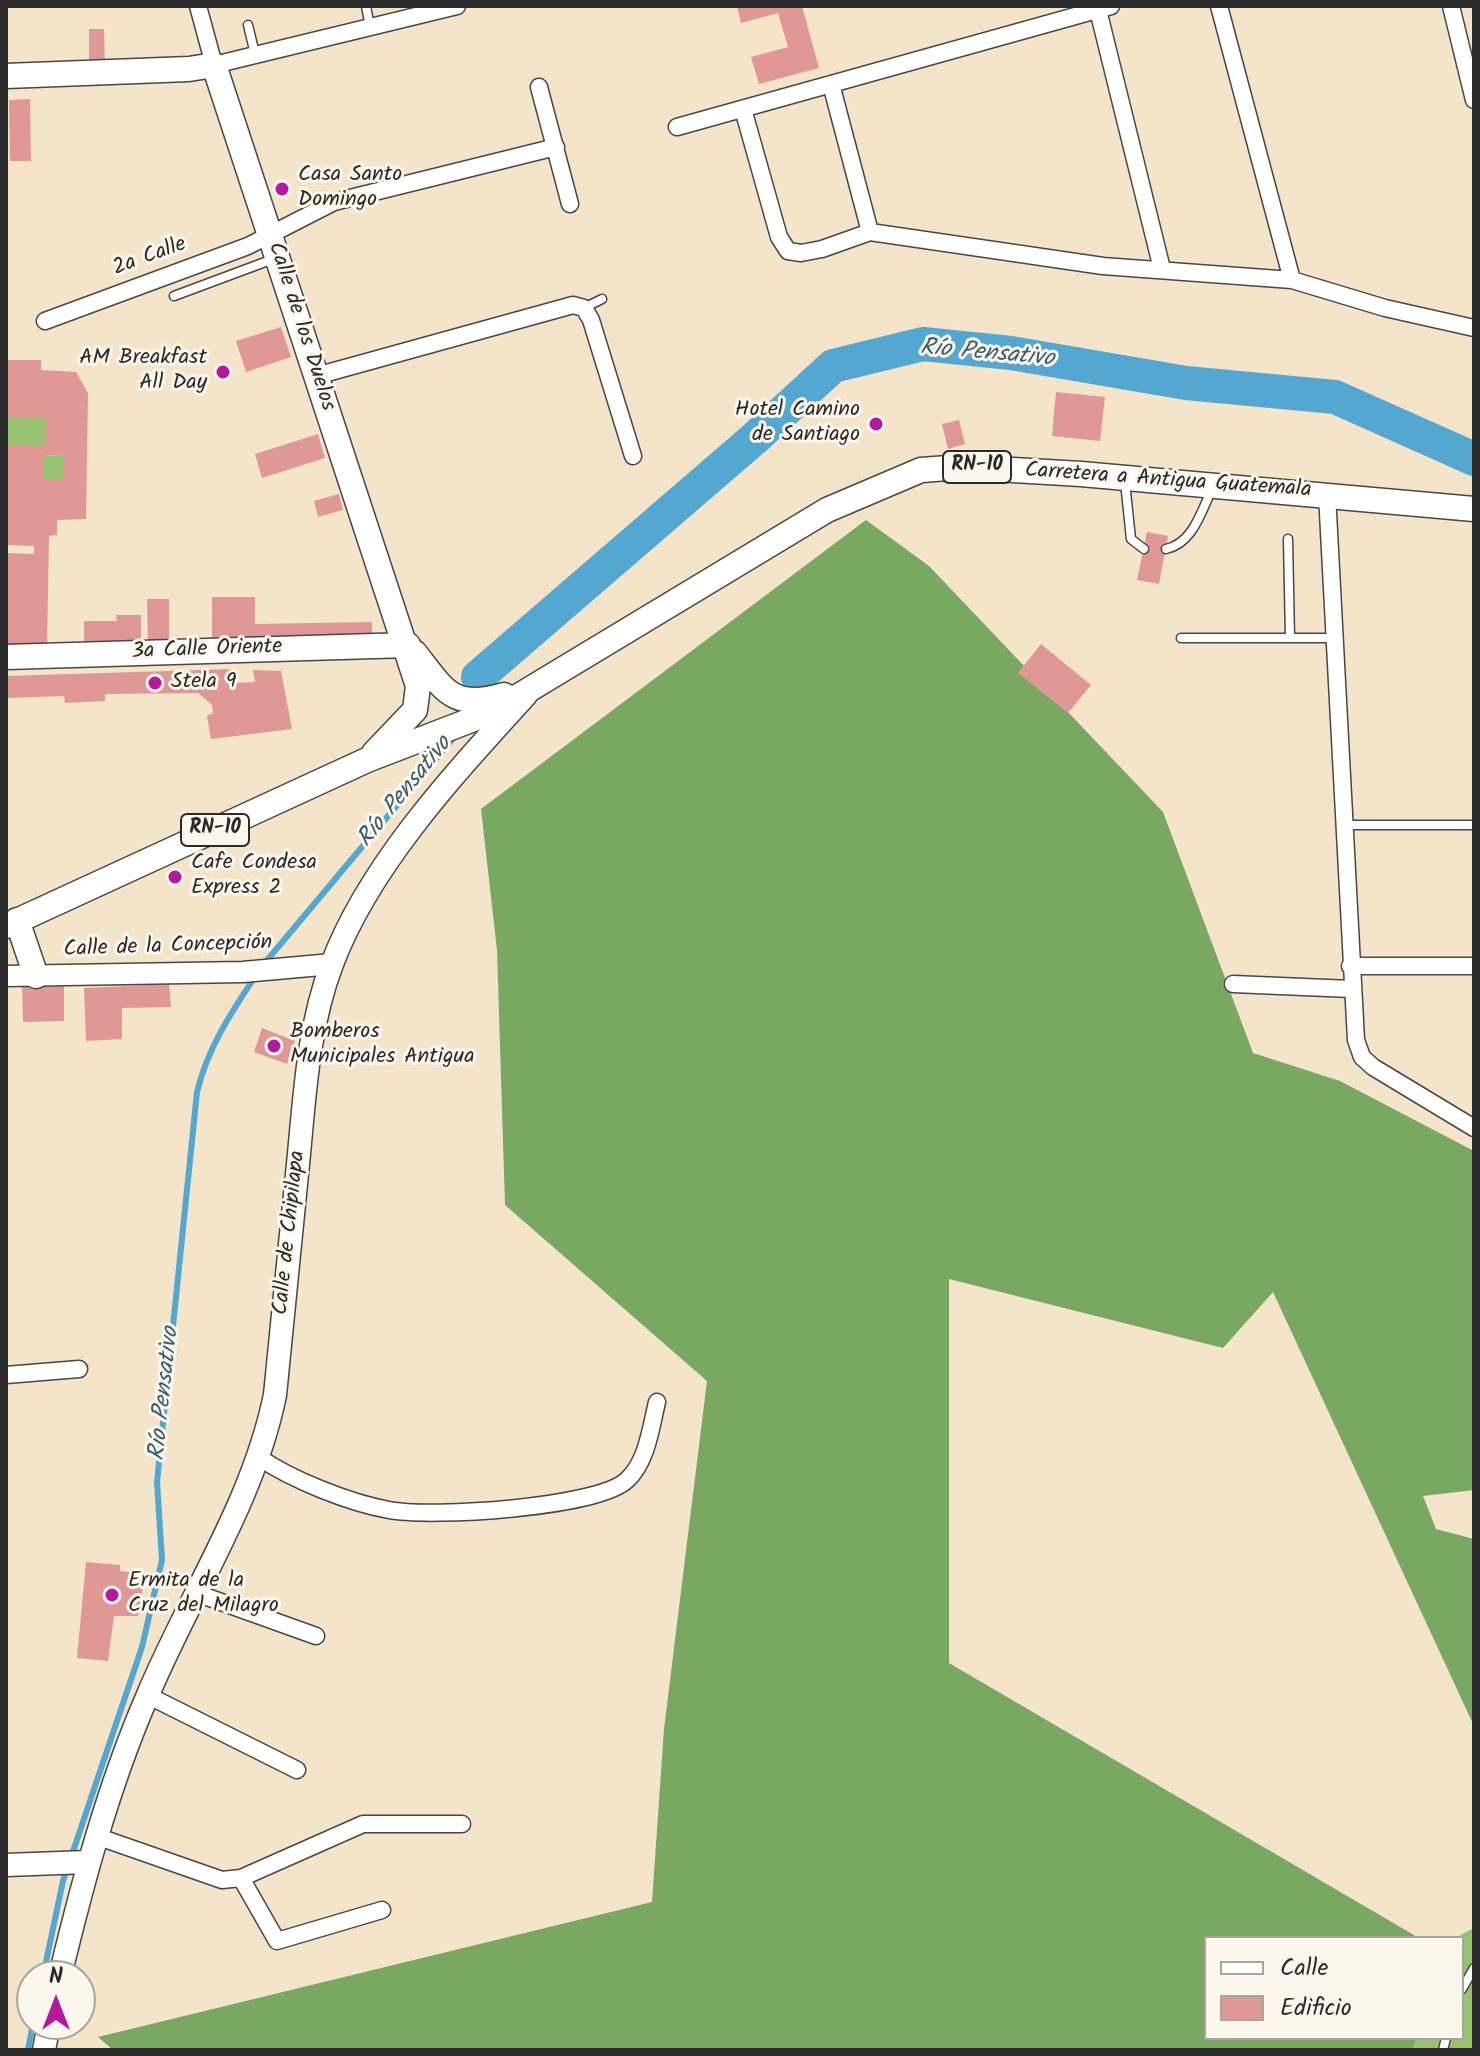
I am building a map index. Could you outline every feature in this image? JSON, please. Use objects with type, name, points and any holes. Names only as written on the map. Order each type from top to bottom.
[{"type":"main road","points":[[6,76],[189,69],[214,65]]},
{"type":"main road","name":"Calle de los Duelos","points":[[214,65],[408,645],[418,686],[415,710],[367,760]]},
{"type":"main road","name":"Carretera a Antigua Guatemala","points":[[535,686],[827,510],[888,481],[921,470],[962,467],[1124,477],[1474,509]]},
{"type":"main road","name":"Calle de los Duelos","points":[[408,645],[462,713]]},
{"type":"main road","name":"3a Calle Oriente","points":[[6,657],[408,645]]},
{"type":"main road","name":"RN-10","points":[[12,923],[367,760],[462,713],[535,686]]},
{"type":"main road","name":"Calle de Chipilapa","points":[[64,1960],[73,1923],[86,1834],[99,1826],[147,1695],[260,1458],[275,1395],[305,1090],[316,1019],[332,964],[374,882],[461,771],[535,686]]},
{"type":"main road","points":[[12,923],[36,976]]},
{"type":"main road","points":[[6,1865],[80,1862]]},
{"type":"street","name":"Calle de los Duelos","points":[[198,6],[214,65]]},
{"type":"street","points":[[214,65],[457,6]]},
{"type":"street","points":[[1219,6],[1292,280]]},
{"type":"street","points":[[1451,6],[1474,100]]},
{"type":"street","points":[[677,127],[1102,7],[1162,269]]},
{"type":"street","points":[[831,84],[870,232]]},
{"type":"street","points":[[539,87],[570,204]]},
{"type":"street","points":[[743,109],[779,237],[788,251],[822,249],[870,232],[1103,266],[1292,280],[1385,308],[1474,328]]},
{"type":"street","name":"2a Calle","points":[[45,321],[273,247],[334,202],[556,147]]},
{"type":"street","points":[[316,376],[573,305],[584,308],[633,456]]},
{"type":"street","points":[[1327,494],[1356,1040],[1362,1057],[1442,1111],[1474,1128]]},
{"type":"street","name":"Calle de la Concepción","points":[[6,976],[243,972],[332,964]]},
{"type":"street","points":[[1350,966],[1474,966]]},
{"type":"street","points":[[1233,984],[1351,989]]},
{"type":"street","points":[[6,1375],[79,1369]]},
{"type":"street","points":[[260,1458],[365,1505],[407,1513],[551,1504],[615,1488],[626,1482],[646,1446],[657,1402]]},
{"type":"street","points":[[196,1593],[316,1636]]},
{"type":"street","points":[[147,1695],[297,1770]]},
{"type":"street","points":[[99,1826],[213,1879],[241,1878],[363,1824],[462,1824]]},
{"type":"street","points":[[241,1878],[277,1941],[382,1910]]},
{"type":"lane","points":[[366,6],[370,27]]},
{"type":"lane","points":[[248,25],[255,55]]},
{"type":"lane","points":[[174,296],[273,247]]},
{"type":"lane","points":[[584,308],[602,299]]},
{"type":"lane","points":[[1124,477],[1131,539],[1144,549]]},
{"type":"lane","points":[[1166,549],[1181,543],[1191,532],[1214,484]]},
{"type":"lane","points":[[1288,539],[1290,638]]},
{"type":"lane","points":[[1181,638],[1334,638]]},
{"type":"lane","points":[[1343,825],[1474,825]]},
{"type":"lane","points":[[1464,1986],[1474,1968]]},
{"type":"green space","points":[[6,418],[45,418],[45,445],[6,445]]},
{"type":"green space","points":[[64,455],[64,480],[44,480],[44,456]]},
{"type":"green space","points":[[866,520],[929,566],[1163,812],[1253,1053],[1340,1081],[1474,1151],[1474,1490],[1423,1496],[1436,1529],[1474,1539],[1474,1726],[1273,1292],[1223,1348],[949,1279],[949,1663],[1416,1936],[1204,1936],[1204,2040],[1416,2040],[1413,2050],[113,2050],[98,2037],[652,1902],[664,1729],[707,1381],[505,1205],[497,950],[481,809]]},
{"type":"green space","points":[[1474,1928],[1474,2050],[1413,2050],[1416,2040],[1464,2040],[1464,1936],[1459,1936]]},
{"type":"building","points":[[737,6],[802,6],[819,68],[759,84],[751,57],[788,47],[778,13],[741,23]]},
{"type":"building","points":[[89,29],[104,29],[105,66],[89,66]]},
{"type":"building","points":[[30,99],[31,161],[10,161],[9,100]]},
{"type":"building","points":[[281,327],[291,357],[246,372],[236,341]]},
{"type":"building","points":[[6,360],[41,360],[41,370],[76,372],[88,393],[86,519],[57,520],[57,535],[49,536],[47,648],[6,647],[6,553],[34,554],[34,546],[6,545],[6,445],[45,445],[45,418],[6,418]],"holes":[[[64,455],[64,480],[44,480],[44,456]]]},
{"type":"building","points":[[1056,392],[1105,397],[1100,441],[1052,436]]},
{"type":"building","points":[[959,420],[965,444],[948,449],[942,424]]},
{"type":"building","points":[[318,434],[325,458],[262,478],[255,454]]},
{"type":"building","points":[[339,494],[343,510],[318,517],[314,501]]},
{"type":"building","points":[[1147,532],[1168,536],[1159,584],[1137,580]]},
{"type":"building","points":[[212,597],[255,597],[255,624],[372,622],[372,643],[212,645]]},
{"type":"building","points":[[147,599],[169,599],[169,648],[148,649]]},
{"type":"building","points":[[116,615],[141,615],[141,649],[84,648],[84,621],[117,621]]},
{"type":"building","points":[[1041,644],[1091,685],[1068,713],[1018,673]]},
{"type":"building","points":[[233,669],[235,683],[255,682],[253,670],[281,671],[292,729],[211,739],[207,716],[213,713],[212,705],[198,693],[105,694],[105,701],[65,703],[64,696],[6,698],[6,676]]},
{"type":"building","points":[[169,984],[171,1007],[122,1008],[122,1039],[86,1041],[84,988]]},
{"type":"building","points":[[64,986],[64,1021],[23,1022],[22,987]]},
{"type":"building","name":"Bomberos Municipales Antigua","points":[[262,1028],[295,1041],[287,1064],[254,1052]]},
{"type":"building","name":"Ermita de la Cruz del Milagro","points":[[86,1562],[120,1565],[120,1571],[145,1574],[138,1616],[114,1616],[108,1661],[77,1658]]},
{"type":"waterway","name":"Río Pensativo","points":[[478,677],[755,438],[833,366],[923,344],[1011,353],[1186,383],[1335,397],[1474,459]]},
{"type":"waterway","name":"Río Pensativo","points":[[470,695],[478,677]]},
{"type":"waterway","name":"Río Pensativo","points":[[263,965],[456,735]]},
{"type":"waterway","name":"Río Pensativo","points":[[46,1960],[63,1881],[142,1647],[162,1560],[157,1482],[197,1092],[214,1045],[256,975]]},
{"type":"waterway","name":"Río Pensativo","points":[[28,2050],[30,2040]]},
{"type":"place","name":"Casa Santo Domingo","points":[[282,189]]},
{"type":"place","name":"AM Breakfast All Day","points":[[223,372]]},
{"type":"place","name":"Hotel Camino de Santiago","points":[[876,424]]},
{"type":"place","name":"Stela 9","points":[[155,683]]},
{"type":"place","name":"Cafe Condesa Express 2","points":[[175,877]]},
{"type":"place","name":"Bomberos Municipales Antigua","points":[[274,1046]]},
{"type":"place","name":"Ermita de la Cruz del Milagro","points":[[112,1595]]}]
